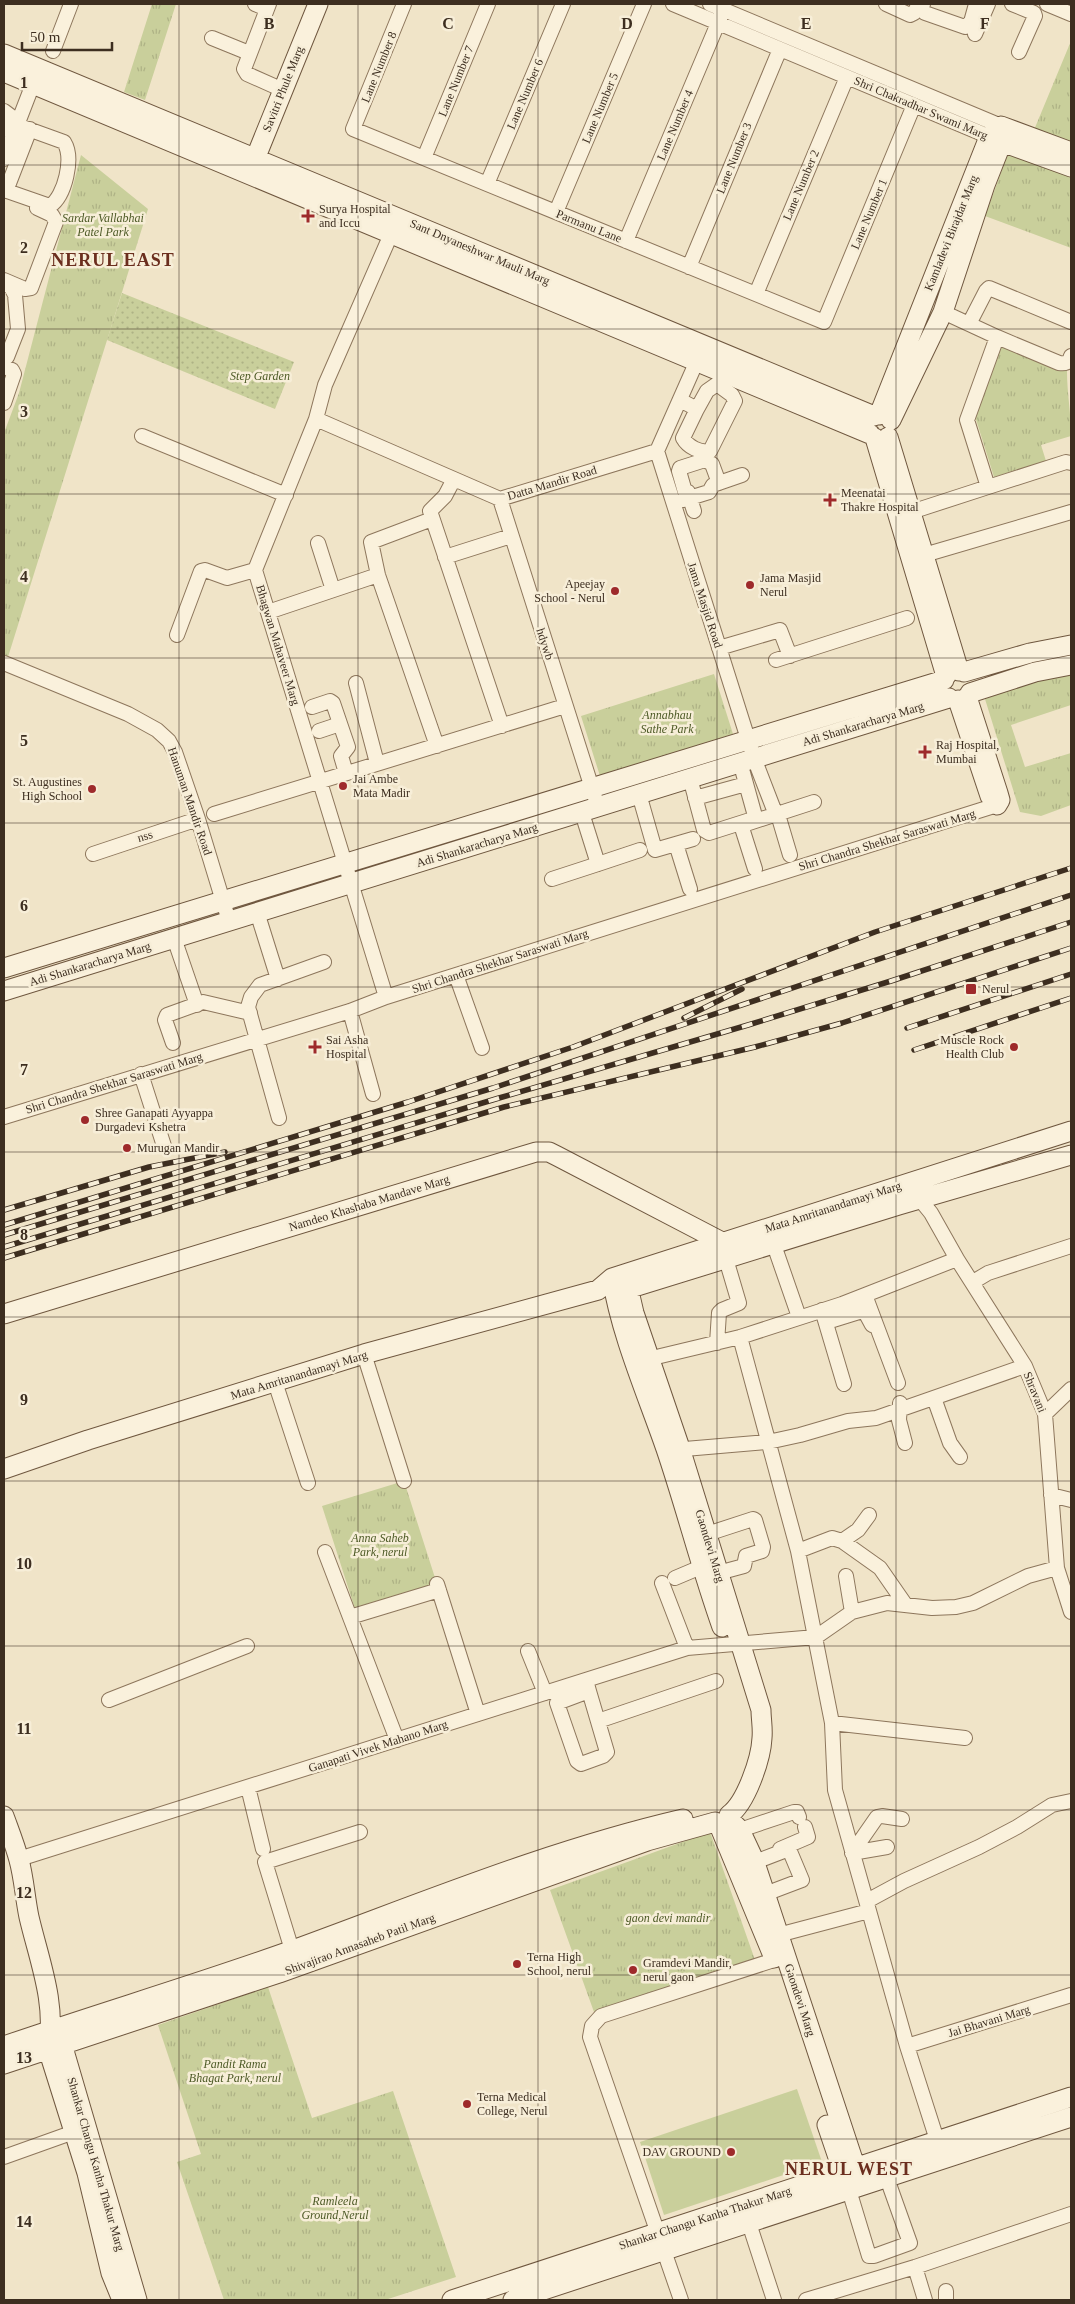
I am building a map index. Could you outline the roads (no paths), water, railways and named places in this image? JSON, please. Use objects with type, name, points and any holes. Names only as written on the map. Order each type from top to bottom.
[{"type":"street","points":[[53,51],[71,4]]},
{"type":"street","name":"Savitri Phule Marg","points":[[252,166],[318,4]]},
{"type":"street","name":"Lane Number 8","points":[[353,129],[404,4]]},
{"type":"street","name":"Lane Number 7","points":[[424,158],[488,4]]},
{"type":"street","name":"Lane Number 6","points":[[487,184],[563,4]]},
{"type":"street","name":"Lane Number 5","points":[[556,212],[644,4]]},
{"type":"street","name":"Shri Chakradhar Swami Marg","points":[[673,4],[723,12],[997,135]]},
{"type":"street","name":"Shri Chakradhar Swami Marg","points":[[710,4],[780,49],[914,105],[997,135]]},
{"type":"street","points":[[886,4],[910,15],[914,13],[919,4]]},
{"type":"street","points":[[924,4],[922,9],[925,12],[965,28],[971,22],[976,4]]},
{"type":"street","points":[[975,34],[988,4]]},
{"type":"street","points":[[1012,4],[1034,13],[1035,16],[1019,52]]},
{"type":"street","points":[[1047,4],[1071,14]]},
{"type":"street","points":[[264,5],[243,66],[244,72],[283,90]]},
{"type":"street","name":"Lane Number 4","points":[[626,241],[723,12]]},
{"type":"street","points":[[212,38],[249,53]]},
{"type":"street","name":"Lane Number 3","points":[[689,267],[780,49]]},
{"type":"street","name":"Sant Dnyaneshwar Mauli Marg","points":[[4,54],[35,76],[879,427]]},
{"type":"street","name":"Sant Dnyaneshwar Mauli Marg","points":[[4,72],[35,76]]},
{"type":"street","points":[[4,192],[24,127],[35,76]]},
{"type":"street","name":"Lane Number 2","points":[[756,294],[846,77]]},
{"type":"street","name":"Lane Number 1","points":[[824,322],[914,105]]},
{"type":"street","points":[[4,111],[12,117],[4,137]]},
{"type":"street","points":[[4,159],[24,127]]},
{"type":"street","points":[[4,192],[50,206],[55,202],[68,171],[68,149],[64,142],[24,127]]},
{"type":"street","name":"Parmanu Lane","points":[[353,129],[824,322]]},
{"type":"street","points":[[997,135],[1071,152]]},
{"type":"street","points":[[997,135],[1071,167]]},
{"type":"street","name":"Kamladevi Birajdar Marg","points":[[879,427],[943,312],[985,185],[997,135]]},
{"type":"street","name":"Kamladevi Birajdar Marg","points":[[879,427],[997,135]]},
{"type":"street","points":[[4,192],[52,215],[56,222],[31,288],[24,289],[4,280]]},
{"type":"street","name":"Bhagwan Mahaveer Marg","points":[[386,997],[256,570],[316,419],[325,385],[395,226]]},
{"type":"street","points":[[4,284],[12,287],[16,295],[18,329],[5,362],[14,374],[4,404]]},
{"type":"street","points":[[969,324],[989,288],[1071,322]]},
{"type":"street","points":[[943,312],[1059,363],[1065,364],[1070,360],[1071,356]]},
{"type":"street","points":[[988,487],[967,420],[997,337]]},
{"type":"street","points":[[657,451],[700,354]]},
{"type":"street","points":[[716,384],[732,395],[735,401],[710,451],[698,450],[685,441],[684,438],[698,409],[707,390],[716,384]]},
{"type":"street","points":[[680,400],[698,409]]},
{"type":"street","name":"Datta Mandir Road","points":[[316,419],[500,499],[657,451]]},
{"type":"street","points":[[879,427],[911,512],[924,555],[957,686]]},
{"type":"street","points":[[879,427],[957,686]]},
{"type":"street","points":[[142,436],[286,495]]},
{"type":"street","name":"Jama Masjid Road","points":[[657,451],[748,740],[747,760]]},
{"type":"street","points":[[692,504],[688,492],[685,492],[679,471],[680,468],[706,460],[712,464],[719,483]]},
{"type":"street","points":[[911,512],[1066,462],[1071,463]]},
{"type":"street","points":[[673,504],[692,504],[709,492],[713,485],[742,475]]},
{"type":"street","points":[[454,479],[445,496],[430,511],[502,726]]},
{"type":"street","name":"hdywb","points":[[500,499],[591,788],[590,810],[598,864]]},
{"type":"street","points":[[924,555],[1071,512]]},
{"type":"street","points":[[432,519],[371,542],[378,575],[437,746]]},
{"type":"street","points":[[445,557],[511,536]]},
{"type":"street","points":[[318,543],[333,590]]},
{"type":"street","points":[[177,635],[201,571],[206,570],[227,578],[256,570]]},
{"type":"street","points":[[268,612],[378,575]]},
{"type":"street","points":[[776,660],[907,618]]},
{"type":"street","points":[[719,648],[780,630],[790,656]]},
{"type":"street","name":"Adi Shankaracharya Marg","points":[[4,991],[747,760],[957,686],[1030,653],[1071,645]]},
{"type":"street","name":"Hanuman Mandir Road","points":[[4,663],[128,714],[157,730],[169,742],[175,752],[198,819],[229,921]]},
{"type":"street","name":"Adi Shankaracharya Marg","points":[[4,968],[748,740],[957,686],[1071,665]]},
{"type":"street","points":[[356,683],[377,763]]},
{"type":"street","name":"Shri Chandra Shekhar Saraswati Marg","points":[[4,1117],[352,1010],[386,997],[997,805],[1000,800],[998,793],[957,686]]},
{"type":"street","points":[[312,707],[330,701],[348,747],[341,756],[346,773]]},
{"type":"street","points":[[214,814],[565,706]]},
{"type":"street","points":[[319,731],[340,724]]},
{"type":"street","points":[[690,778],[704,830],[709,833],[753,819],[755,816],[746,784],[747,760]]},
{"type":"street","points":[[747,760],[779,818],[790,854]]},
{"type":"street","points":[[695,798],[746,784]]},
{"type":"street","points":[[639,794],[655,850]]},
{"type":"street","points":[[755,869],[742,828],[743,825],[814,802]]},
{"type":"street","name":"nss","points":[[93,854],[198,819]]},
{"type":"street","points":[[552,879],[598,864],[693,839]]},
{"type":"street","points":[[676,844],[690,889]]},
{"type":"street","points":[[257,912],[278,979]]},
{"type":"street","points":[[174,938],[197,1004]]},
{"type":"street","points":[[279,1118],[248,1007],[251,997],[260,985],[324,962]]},
{"type":"street","points":[[456,975],[482,1048]]},
{"type":"street","points":[[173,1043],[165,1020],[167,1015],[197,1004],[211,1004],[250,1013]]},
{"type":"street","points":[[352,1010],[376,1087]]},
{"type":"street","points":[[142,1074],[164,1146]]},
{"type":"street","name":"Mata Amritanandamayi Marg","points":[[4,1469],[88,1440],[364,1354],[616,1285],[724,1250],[909,1182],[1071,1131]]},
{"type":"street","name":"Namdeo Khashaba Mandave Marg","points":[[4,1314],[536,1152],[548,1152],[558,1156],[724,1250]]},
{"type":"street","name":"Mata Amritanandamayi Marg","points":[[724,1250],[774,1244],[1071,1155]]},
{"type":"street","name":"Shravani","points":[[909,1182],[1025,1366],[1045,1414],[1057,1568],[1071,1612]]},
{"type":"street","points":[[774,1244],[799,1315]]},
{"type":"street","points":[[973,1282],[988,1273],[1071,1246]]},
{"type":"street","points":[[717,1340],[720,1313],[722,1310],[740,1303],[724,1250]]},
{"type":"street","points":[[648,1359],[822,1310],[957,1259]]},
{"type":"street","name":"Gaondevi Marg","points":[[616,1285],[634,1313],[710,1570],[734,1644],[746,1693],[751,1726],[749,1751],[741,1783],[724,1819],[852,2179]]},
{"type":"street","name":"Gaondevi Marg","points":[[616,1285],[674,1450],[706,1534],[710,1570]]},
{"type":"street","points":[[865,1295],[868,1311],[879,1330],[898,1383]]},
{"type":"street","points":[[822,1310],[844,1384]]},
{"type":"street","points":[[832,1320],[868,1311]]},
{"type":"street","points":[[717,1340],[740,1337],[799,1315]]},
{"type":"street","points":[[740,1337],[798,1551],[832,1723],[835,1790],[907,2046],[929,2143],[928,2165]]},
{"type":"street","points":[[364,1354],[404,1481]]},
{"type":"street","points":[[674,1450],[768,1442],[848,1421],[876,1418],[900,1405],[934,1398],[1025,1366]]},
{"type":"street","points":[[275,1382],[308,1483]]},
{"type":"street","points":[[1045,1414],[1071,1389]]},
{"type":"street","points":[[934,1398],[950,1443],[960,1457]]},
{"type":"street","points":[[900,1405],[900,1420],[906,1443]]},
{"type":"street","points":[[1051,1494],[1071,1500]]},
{"type":"street","points":[[842,1541],[858,1530],[869,1515]]},
{"type":"street","points":[[687,1648],[668,1581],[710,1570],[744,1566],[746,1556],[762,1551],[763,1547],[756,1520],[753,1519],[706,1534]]},
{"type":"street","points":[[798,1551],[832,1538],[842,1541],[880,1568],[905,1604]]},
{"type":"street","points":[[325,1552],[396,1740]]},
{"type":"street","points":[[816,1637],[852,1612],[887,1603],[932,1608],[956,1607],[973,1603],[1028,1576],[1057,1568]]},
{"type":"street","points":[[846,1576],[852,1612]]},
{"type":"street","points":[[350,1617],[438,1587],[478,1714]]},
{"type":"street","name":"Ganapati Vivek Mahano Marg","points":[[19,1859],[545,1693],[587,1685],[687,1648],[816,1637]]},
{"type":"street","points":[[109,1700],[247,1646]]},
{"type":"street","points":[[528,1651],[545,1693]]},
{"type":"street","points":[[598,1721],[716,1681]]},
{"type":"street","points":[[587,1685],[607,1752],[606,1755],[578,1763],[556,1703],[587,1685]]},
{"type":"street","points":[[832,1723],[965,1738]]},
{"type":"street","points":[[248,1787],[264,1849]]},
{"type":"street","points":[[778,1935],[868,1906],[904,1881],[1017,1828],[1052,1805],[1071,1801]]},
{"type":"street","points":[[724,1819],[797,1812],[808,1837],[754,1861]]},
{"type":"street","name":"Shankar Changu Kanha Thakur Marg","points":[[4,1816],[19,1859],[29,1916],[44,1975],[54,2041],[74,2132],[119,2270],[137,2300]]},
{"type":"street","name":"Shivajirao Annasaheb Patil Marg","points":[[4,2064],[54,2041],[425,1900],[626,1833],[692,1817],[724,1819]]},
{"type":"street","points":[[852,1853],[877,1817],[902,1819]]},
{"type":"street","name":"Gaondevi Marg","points":[[724,1819],[754,1861],[852,2179]]},
{"type":"street","name":"Shivajirao Annasaheb Patil Marg","points":[[4,2046],[54,2041],[278,1973],[647,1841],[724,1819]]},
{"type":"street","points":[[292,1950],[265,1862],[360,1832]]},
{"type":"street","points":[[852,1853],[887,1846]]},
{"type":"street","points":[[754,1861],[790,1849],[802,1880],[765,1894]]},
{"type":"street","points":[[681,2300],[590,2037],[592,2026],[601,2016],[774,1960]]},
{"type":"street","name":"Jai Bhavani Marg","points":[[907,2046],[1071,1995]]},
{"type":"street","name":"Shankar Changu Kanha Thakur Marg","points":[[54,2041],[99,2169],[119,2270],[122,2300]]},
{"type":"street","name":"Shankar Changu Kanha Thakur Marg","points":[[452,2300],[509,2280],[661,2241],[747,2214],[852,2179],[929,2143],[1071,2097]]},
{"type":"street","name":"Shankar Changu Kanha Thakur Marg","points":[[852,2179],[886,2178],[1071,2117]]},
{"type":"street","points":[[4,2157],[74,2132]]},
{"type":"street","points":[[852,2179],[869,2256],[891,2245],[910,2243],[896,2217],[886,2178]]},
{"type":"street","points":[[747,2214],[774,2300]]},
{"type":"street","points":[[806,2300],[915,2268],[1071,2214]]},
{"type":"street","name":"Shankar Changu Kanha Thakur Marg","points":[[515,2300],[661,2241]]},
{"type":"street","points":[[915,2268],[925,2300]]},
{"type":"street","points":[[509,2280],[515,2300]]},
{"type":"railway","points":[[4,1225],[408,1102],[573,1047],[875,932],[1071,868]]},
{"type":"railway","points":[[4,1235],[493,1088],[1071,895]]},
{"type":"railway","points":[[4,1247],[748,1025],[891,981],[1071,922]]},
{"type":"railway","points":[[4,1258],[504,1107],[755,1047],[842,1023],[1071,948]]},
{"type":"railway","points":[[907,1028],[1071,974]]},
{"type":"railway","points":[[684,1018],[742,989]]},
{"type":"railway","points":[[914,1050],[1071,998]]},
{"type":"railway","points":[[4,1210],[149,1167],[225,1152]]},
{"type":"place","name":"Surya Hospital and Iccu","points":[[308,216]]},
{"type":"place","name":"Meenatai Thakre Hospital","points":[[830,500]]},
{"type":"place","name":"Jama Masjid Nerul","points":[[750,585]]},
{"type":"place","name":"Apeejay School - Nerul","points":[[615,591]]},
{"type":"place","name":"Raj Hospital, Mumbai","points":[[925,752]]},
{"type":"place","name":"Jai Ambe Mata Madir","points":[[343,786]]},
{"type":"place","name":"St. Augustines High School","points":[[92,789]]},
{"type":"place","name":"Nerul","points":[[971,989]]},
{"type":"place","name":"Sai Asha Hospital","points":[[315,1047]]},
{"type":"place","name":"Muscle Rock Health Club","points":[[1014,1047]]},
{"type":"place","name":"Shree Ganapati Ayyappa Durgadevi Kshetra","points":[[85,1120]]},
{"type":"place","name":"Murugan Mandir","points":[[127,1148]]},
{"type":"place","name":"Terna High School, nerul","points":[[517,1964]]},
{"type":"place","name":"Gramdevi Mandir, nerul gaon","points":[[633,1970]]},
{"type":"place","name":"Terna Medical College, Nerul","points":[[467,2104]]},
{"type":"place","name":"DAV GROUND","points":[[731,2152]]},
{"type":"district","name":"NERUL EAST","points":[[113,260]]},
{"type":"district","name":"NERUL WEST","points":[[849,2169]]},
{"type":"park label","name":"Sardar Vallabhai Patel Park","points":[[103,225]]},
{"type":"park label","name":"Step Garden","points":[[260,376]]},
{"type":"park label","name":"Annabhau Sathe Park","points":[[667,722]]},
{"type":"park label","name":"Anna Saheb Park, nerul","points":[[380,1545]]},
{"type":"park label","name":"gaon devi mandir","points":[[668,1918]]},
{"type":"park label","name":"Pandit Rama Bhagat Park, nerul","points":[[235,2071]]},
{"type":"park label","name":"Ramleela Ground,Nerul","points":[[335,2208]]}]
